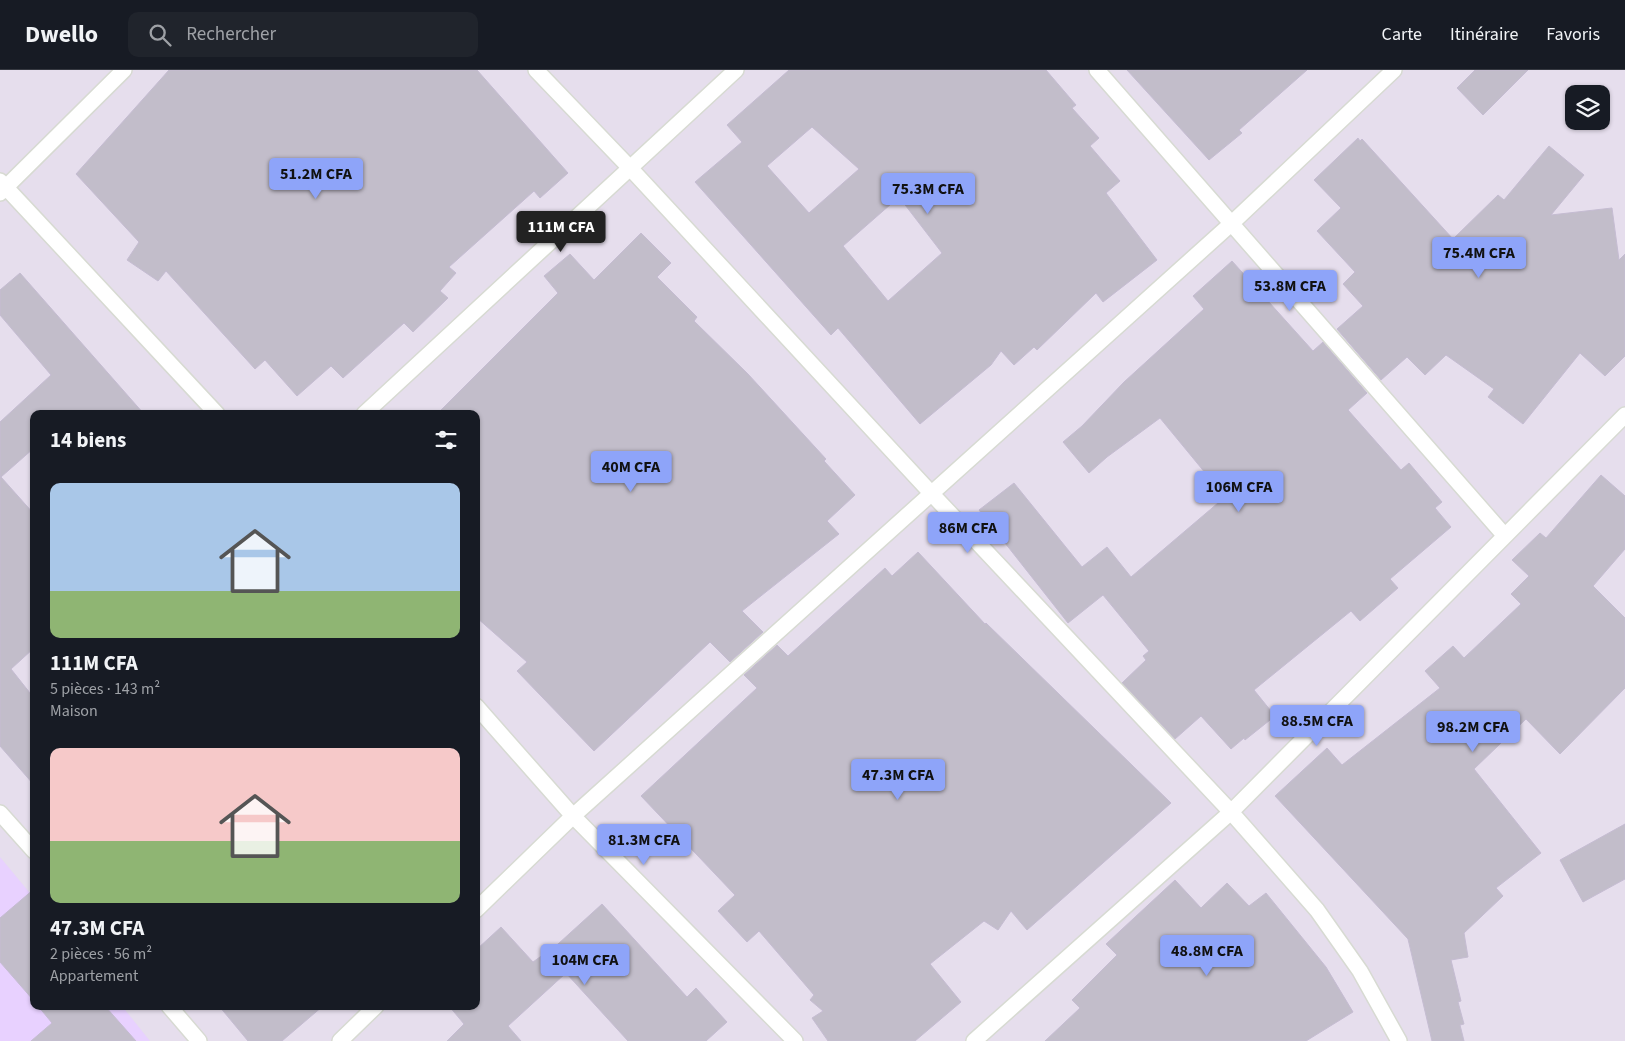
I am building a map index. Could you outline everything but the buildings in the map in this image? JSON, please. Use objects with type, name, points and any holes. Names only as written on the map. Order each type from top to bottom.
[{"type":"street","points":[[124,70],[2,187],[213,410]]},
{"type":"street","points":[[536,70],[631,169],[931,493],[1231,812],[1317,910],[1360,971],[1399,1041]]},
{"type":"street","points":[[368,410],[736,70]]},
{"type":"street","points":[[1097,70],[1505,536]]},
{"type":"street","points":[[480,906],[573,816],[1232,223],[1394,70]]},
{"type":"street","points":[[974,1041],[1231,812],[1625,415]]},
{"type":"street","points":[[480,711],[573,816],[795,1041]]},
{"type":"street","points":[[0,813],[30,847]]},
{"type":"street","points":[[172,1010],[199,1041]]},
{"type":"street","points":[[340,1041],[372,1010]]},
{"type":"shaded area","points":[[0,857],[30,893],[30,1010],[125,1010],[150,1041],[0,1041]]}]
